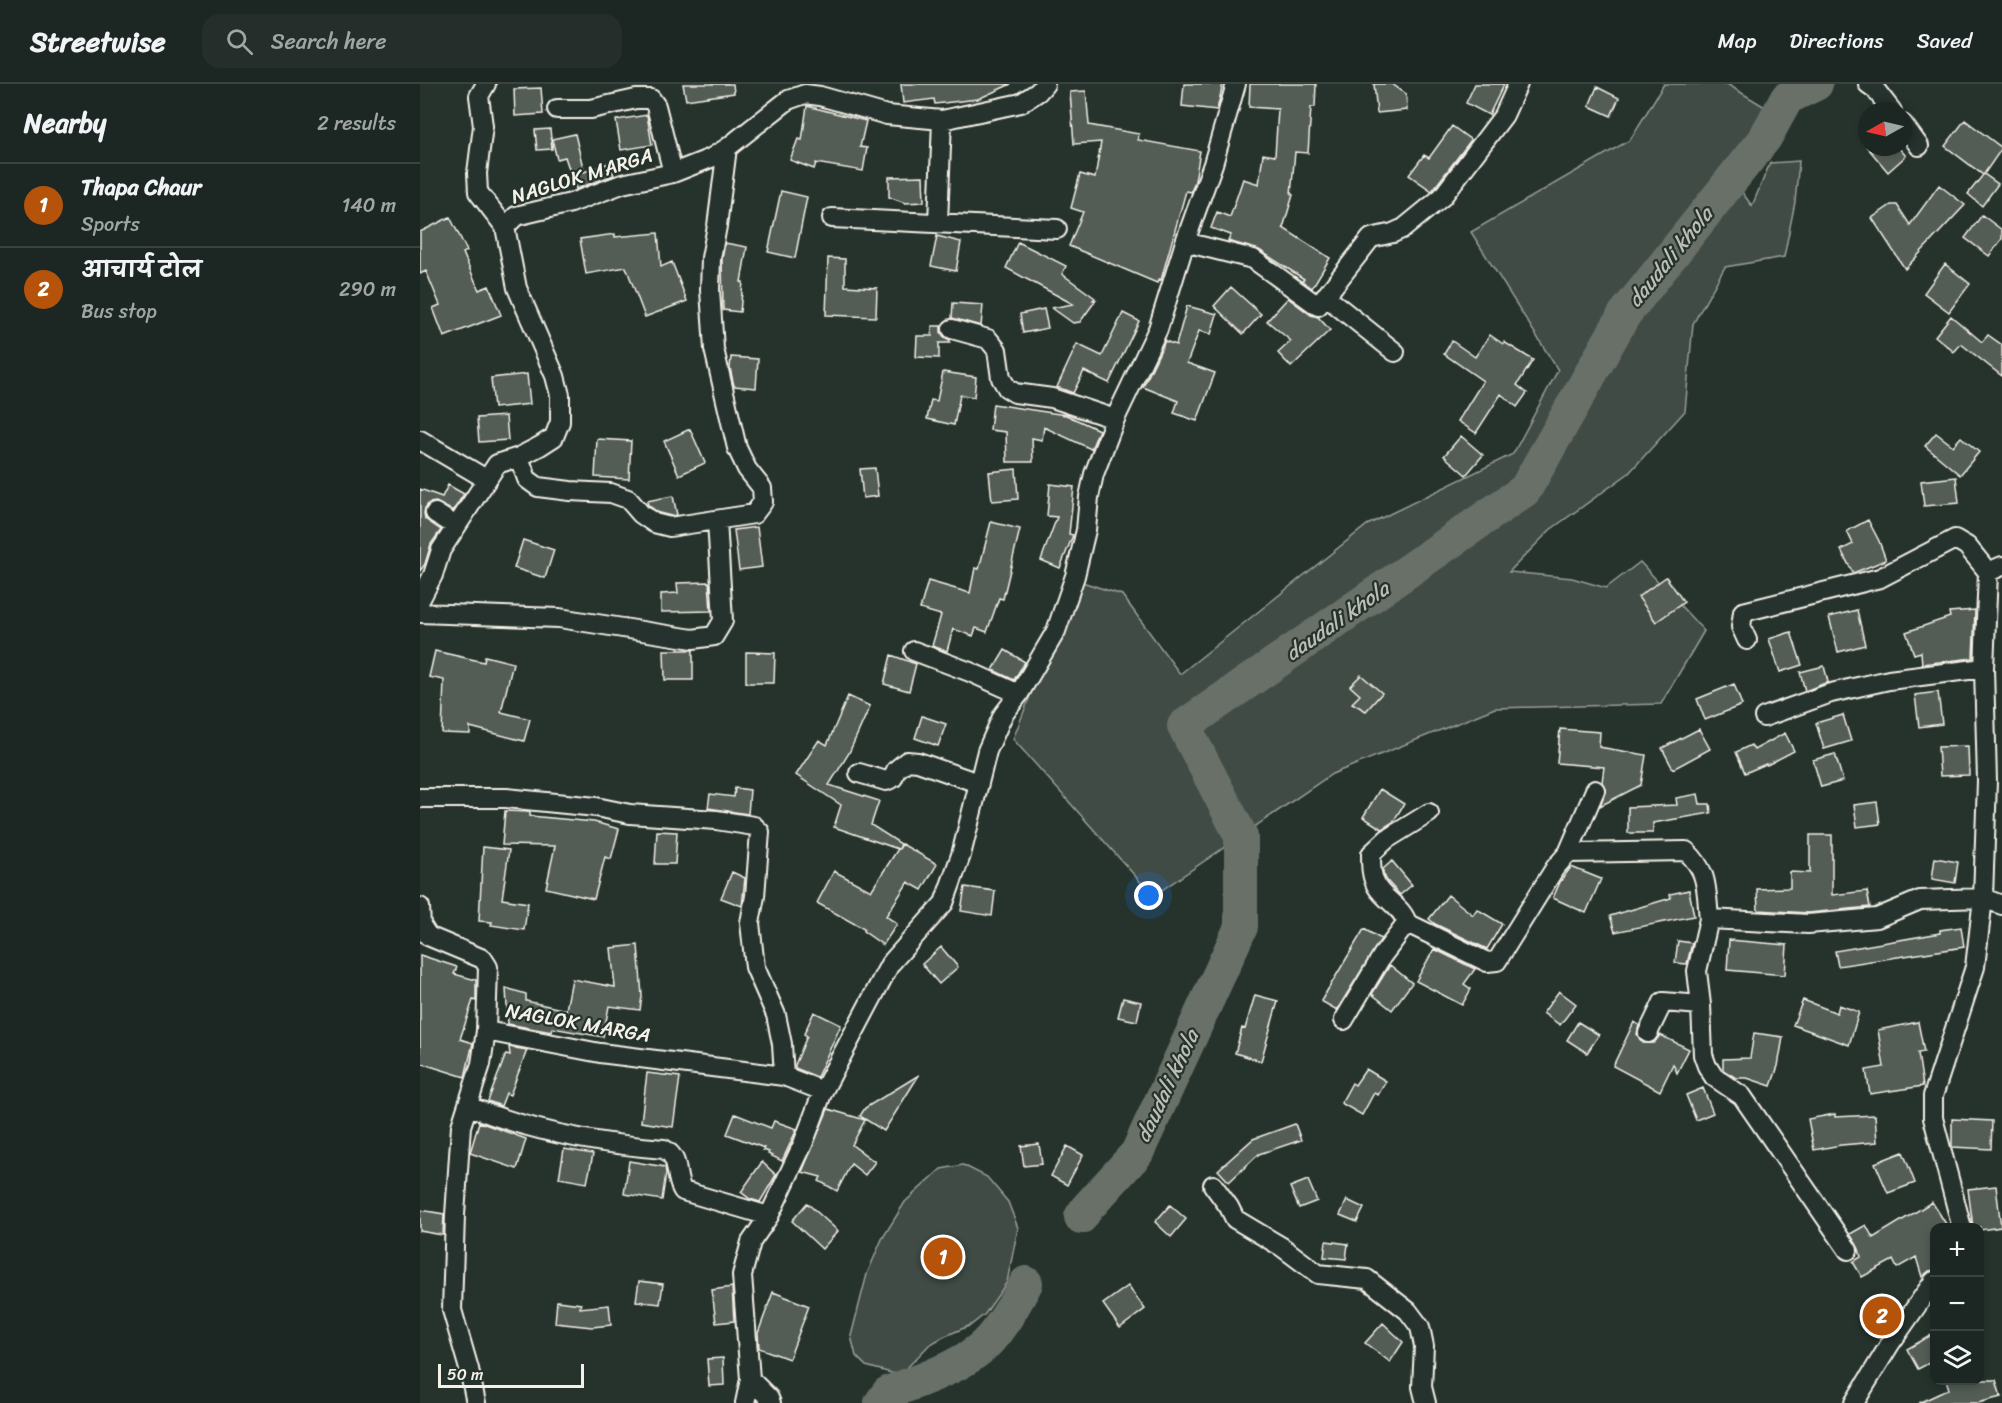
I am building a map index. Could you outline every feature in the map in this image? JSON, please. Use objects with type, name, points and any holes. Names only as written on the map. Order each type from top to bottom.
[{"type":"street","points":[[486,84],[479,96],[483,126],[477,173],[478,192],[505,227]]},
{"type":"street","name":"NAGLOK MARGA","points":[[420,600],[433,575],[441,550],[497,464],[519,457],[554,437],[560,422],[560,395],[542,344],[517,288],[505,227],[516,216],[571,203],[622,184],[673,172],[711,158],[788,100],[805,94],[820,96],[886,115],[910,119],[942,120],[1022,103],[1045,84]]},
{"type":"street","points":[[745,1403],[750,1379],[742,1275],[751,1242],[770,1216],[803,1144],[823,1091],[890,964],[944,903],[961,855],[987,751],[999,724],[1056,631],[1075,576],[1086,530],[1094,474],[1115,419],[1158,329],[1185,242],[1213,164],[1236,84]]},
{"type":"street","points":[[1185,242],[1253,259],[1318,306],[1371,238],[1393,234],[1404,228],[1442,197],[1504,115],[1518,84]]},
{"type":"street","points":[[1868,84],[1885,102]]},
{"type":"street","points":[[557,109],[591,109],[636,99],[651,99],[656,106],[673,172]]},
{"type":"street","points":[[938,223],[942,120]]},
{"type":"street","points":[[1912,136],[1919,146]]},
{"type":"street","points":[[519,457],[527,479],[538,487],[611,493],[628,499],[641,514],[654,523],[670,527],[754,514],[763,502],[762,488],[747,468],[737,448],[714,349],[710,290],[711,258],[727,148]]},
{"type":"street","points":[[832,218],[1058,229]]},
{"type":"street","points":[[1325,296],[1395,352]]},
{"type":"street","points":[[952,329],[988,339],[997,350],[1001,378],[1007,388],[1016,393],[1052,398],[1115,419]]},
{"type":"street","points":[[420,440],[486,479]]},
{"type":"street","points":[[435,513],[456,526]]},
{"type":"street","points":[[420,613],[559,618],[693,639],[714,636],[723,621],[717,520]]},
{"type":"street","points":[[1747,639],[1741,627],[1743,612],[1880,578],[1955,539],[1995,569],[1994,640],[1984,668],[1987,781],[1983,898],[1975,967],[1933,1096],[1933,1118],[1961,1223]]},
{"type":"street","points":[[914,651],[1019,693]]},
{"type":"street","points":[[1764,717],[1832,693],[1889,680],[1984,668]]},
{"type":"street","points":[[860,773],[886,781],[893,777],[896,770],[907,761],[918,762],[978,783]]},
{"type":"street","points":[[1429,813],[1387,839],[1371,854],[1371,870],[1377,887],[1405,915],[1407,923],[1487,962],[1497,961],[1555,868],[1568,853],[1595,790]]},
{"type":"street","points":[[420,798],[506,798],[596,807],[630,814],[716,820],[754,826],[760,832],[755,896],[750,923],[754,967],[776,1015],[782,1044],[784,1076]]},
{"type":"street","points":[[1568,853],[1686,851],[1698,862],[1705,878],[1709,919],[1697,971],[1703,1055],[1707,1066],[1714,1077],[1742,1096],[1848,1250]]},
{"type":"street","points":[[1709,919],[1808,924],[1877,918],[1920,900],[1983,898],[2002,905]]},
{"type":"street","name":"NAGLOK MARGA","points":[[420,907],[421,925],[428,936],[483,959],[488,967],[486,1031],[600,1053],[784,1076],[823,1091]]},
{"type":"street","points":[[1344,1020],[1382,956],[1407,923]]},
{"type":"street","points":[[1648,1033],[1663,1002],[1701,1005]]},
{"type":"street","points":[[476,1403],[452,1310],[461,1126],[480,1064],[486,1031]]},
{"type":"street","points":[[468,1106],[504,1120],[569,1135],[615,1145],[664,1149],[671,1153],[676,1161],[682,1191],[770,1216]]},
{"type":"street","points":[[1212,1185],[1229,1207],[1234,1219],[1282,1247],[1318,1274],[1367,1279],[1408,1311],[1420,1327],[1424,1346],[1422,1387],[1426,1403]]},
{"type":"street","points":[[1854,1403],[1890,1344],[1930,1288]]},
{"type":"street","points":[[750,1379],[771,1403]]},
{"type":"shaded area","points":[[1664,84],[1727,84],[1770,110],[1728,173],[1752,206],[1770,163],[1799,161],[1795,202],[1784,257],[1725,267],[1693,324],[1685,411],[1629,473],[1550,530],[1509,572],[1572,578],[1606,588],[1640,562],[1704,631],[1661,704],[1495,708],[1332,774],[1153,896],[1013,739],[1076,580],[1122,595],[1180,674],[1367,525],[1513,454],[1558,370],[1471,232],[1630,140]]},
{"type":"shaded area","points":[[963,1165],[987,1177],[1008,1202],[1018,1228],[1007,1282],[985,1314],[971,1325],[929,1345],[907,1368],[895,1374],[866,1366],[856,1356],[851,1336],[867,1274],[882,1239],[905,1202],[941,1169]]},
{"type":"building","points":[[683,84],[733,84],[734,93],[686,100]]},
{"type":"building","points":[[901,84],[1011,84],[978,99],[935,104],[934,99],[903,103]]},
{"type":"building","points":[[1184,84],[1223,84],[1217,110],[1182,106]]},
{"type":"building","points":[[1250,84],[1316,84],[1315,107],[1311,107],[1308,153],[1295,152],[1291,194],[1293,195],[1283,228],[1330,258],[1312,288],[1302,281],[1304,279],[1259,250],[1228,241],[1231,235],[1211,228],[1217,212],[1230,217],[1243,179],[1259,184],[1263,154],[1275,156],[1278,109],[1249,107]]},
{"type":"building","points":[[1374,84],[1392,84],[1406,94],[1407,110],[1377,113]]},
{"type":"building","points":[[1475,84],[1504,84],[1489,115],[1466,103]]},
{"type":"building","points":[[1597,87],[1619,98],[1611,116],[1589,106]]},
{"type":"building","points":[[541,88],[543,114],[515,116],[514,89]]},
{"type":"building","points":[[1086,91],[1089,125],[1139,134],[1138,140],[1200,151],[1195,181],[1191,192],[1186,191],[1161,280],[1159,279],[1157,283],[1069,246],[1083,212],[1071,208],[1080,174],[1095,178],[1101,142],[1074,144],[1070,92]]},
{"type":"building","points":[[807,106],[866,121],[860,147],[867,148],[863,171],[816,163],[814,169],[790,160],[798,139],[802,140]]},
{"type":"building","points":[[647,115],[652,145],[621,150],[616,120]]},
{"type":"building","points":[[1965,120],[2002,148],[1984,174],[1998,184],[1982,206],[1968,194],[1983,175],[1945,146]]},
{"type":"building","points":[[1452,126],[1471,140],[1432,191],[1409,175],[1424,155],[1429,158]]},
{"type":"building","points":[[550,129],[552,149],[537,150],[535,130]]},
{"type":"building","points":[[575,134],[584,172],[609,163],[614,175],[576,189],[565,157],[557,159],[552,139]]},
{"type":"building","points":[[1875,156],[1906,156],[1888,172]]},
{"type":"building","points":[[923,176],[924,202],[905,203],[889,197],[889,177]]},
{"type":"building","points":[[1939,185],[1965,205],[1905,269],[1872,218],[1891,205],[1897,205],[1910,225]]},
{"type":"building","points":[[781,191],[807,197],[795,258],[768,252]]},
{"type":"building","points":[[1982,215],[2002,230],[2002,239],[1989,256],[1965,238]]},
{"type":"building","points":[[450,217],[467,251],[463,253],[479,290],[489,286],[501,315],[444,337],[433,308],[440,305],[426,271],[420,274],[420,232]]},
{"type":"building","points":[[658,233],[661,267],[672,262],[687,301],[645,317],[626,267],[586,274],[580,239],[615,234],[615,237]]},
{"type":"building","points":[[937,236],[961,242],[956,271],[931,266]]},
{"type":"building","points":[[1018,242],[1066,266],[1062,274],[1095,298],[1093,300],[1096,300],[1080,322],[1073,323],[1052,308],[1073,304],[1006,268]]},
{"type":"building","points":[[725,243],[747,247],[741,282],[743,282],[740,312],[723,310],[722,259]]},
{"type":"building","points":[[828,258],[845,259],[845,286],[877,288],[876,317],[826,315]]},
{"type":"building","points":[[1945,264],[1970,284],[1949,312],[1924,293]]},
{"type":"building","points":[[1231,287],[1261,314],[1243,334],[1214,306]]},
{"type":"building","points":[[1288,298],[1311,315],[1318,317],[1330,330],[1291,367],[1278,353],[1291,341],[1267,321]]},
{"type":"building","points":[[953,303],[983,305],[981,326],[952,318]]},
{"type":"building","points":[[1187,306],[1217,314],[1211,334],[1199,331],[1187,363],[1215,373],[1197,421],[1174,413],[1178,401],[1143,387],[1165,341],[1176,345]]},
{"type":"building","points":[[1044,309],[1048,328],[1023,333],[1020,314]]},
{"type":"building","points":[[1123,313],[1139,321],[1109,383],[1084,371],[1073,393],[1057,387],[1077,344],[1102,356]]},
{"type":"building","points":[[1951,316],[1982,342],[1988,335],[2002,345],[2002,376],[1961,344],[1954,352],[1935,336]]},
{"type":"building","points":[[932,326],[941,326],[941,332],[950,340],[950,343],[939,343],[939,358],[916,357],[917,336],[932,336]]},
{"type":"building","points":[[1490,335],[1533,360],[1517,385],[1527,393],[1517,407],[1501,394],[1476,433],[1458,421],[1483,381],[1444,354],[1452,341],[1475,357]]},
{"type":"building","points":[[731,357],[758,359],[756,388],[734,386],[730,368]]},
{"type":"building","points":[[943,372],[976,377],[974,397],[960,395],[954,425],[927,419],[931,400],[937,401]]},
{"type":"building","points":[[527,374],[530,404],[494,408],[491,378]]},
{"type":"building","points":[[993,404],[1066,415],[1099,430],[1091,449],[1044,427],[1042,440],[1032,438],[1033,462],[1007,462],[1006,432],[990,430]]},
{"type":"building","points":[[506,416],[508,440],[479,442],[477,418]]},
{"type":"building","points":[[690,429],[705,463],[679,475],[664,441]]},
{"type":"building","points":[[1936,433],[1953,446],[1961,437],[1979,452],[1960,475],[1925,446]]},
{"type":"building","points":[[1461,436],[1483,455],[1466,475],[1444,456]]},
{"type":"building","points":[[597,439],[631,441],[629,479],[595,477]]},
{"type":"building","points":[[875,468],[878,496],[863,498],[860,469]]},
{"type":"building","points":[[1016,469],[1018,499],[992,501],[989,472]]},
{"type":"building","points":[[1956,477],[1959,503],[1924,506],[1921,481]]},
{"type":"building","points":[[1050,484],[1074,487],[1069,534],[1073,535],[1060,568],[1041,560],[1057,517],[1047,516]]},
{"type":"building","points":[[448,485],[464,494],[453,511],[436,502],[429,503],[425,508],[425,519],[441,530],[431,544],[425,564],[420,571],[420,489],[442,497]]},
{"type":"building","points":[[673,496],[677,515],[659,513],[648,505],[647,501]]},
{"type":"building","points":[[1868,520],[1886,560],[1853,573],[1841,550],[1853,544],[1847,531]]},
{"type":"building","points":[[991,522],[1020,529],[1003,599],[999,598],[987,632],[976,628],[973,636],[953,629],[947,651],[932,646],[941,615],[920,609],[928,581],[970,593],[975,568],[979,569]]},
{"type":"building","points":[[757,527],[762,567],[739,570],[734,530]]},
{"type":"building","points":[[523,540],[554,550],[545,578],[514,568]]},
{"type":"building","points":[[1666,577],[1684,602],[1656,622],[1638,597]]},
{"type":"building","points":[[709,582],[711,611],[661,612],[661,594],[678,593],[677,583]]},
{"type":"building","points":[[1857,610],[1865,645],[1838,652],[1829,617]]},
{"type":"building","points":[[1975,610],[1973,658],[1922,664],[1921,652],[1914,654],[1906,632],[1950,617],[1949,612]]},
{"type":"building","points":[[1791,632],[1802,665],[1780,672],[1769,639]]},
{"type":"building","points":[[664,650],[693,650],[693,680],[665,680]]},
{"type":"building","points":[[1005,650],[1025,662],[1014,680],[993,670]]},
{"type":"building","points":[[435,651],[484,662],[485,656],[513,663],[501,712],[530,719],[524,741],[470,727],[470,734],[442,733],[444,680],[429,677]]},
{"type":"building","points":[[746,652],[775,653],[774,683],[746,683]]},
{"type":"building","points":[[891,655],[916,664],[909,691],[884,684]]},
{"type":"building","points":[[1824,666],[1828,682],[1805,691],[1800,672]]},
{"type":"building","points":[[1361,675],[1382,693],[1366,711],[1352,703],[1360,695],[1350,686]]},
{"type":"building","points":[[1734,684],[1742,705],[1705,720],[1697,699]]},
{"type":"building","points":[[1938,692],[1942,724],[1919,727],[1915,695]]},
{"type":"building","points":[[848,696],[870,706],[849,753],[829,785],[879,801],[871,825],[901,844],[899,849],[902,844],[937,864],[922,890],[908,882],[886,916],[897,924],[883,945],[863,931],[864,929],[817,903],[834,871],[871,891],[898,849],[834,827],[841,805],[796,775],[819,740],[827,745]]},
{"type":"building","points":[[1843,715],[1851,741],[1824,749],[1816,723]]},
{"type":"building","points":[[922,716],[946,724],[938,746],[915,738]]},
{"type":"building","points":[[1560,729],[1600,732],[1599,747],[1646,755],[1641,785],[1600,806],[1606,789],[1602,782],[1604,767],[1557,763]]},
{"type":"building","points":[[1699,729],[1710,749],[1673,769],[1662,748]]},
{"type":"building","points":[[1785,733],[1794,751],[1745,773],[1736,752],[1751,745],[1754,750]]},
{"type":"building","points":[[1968,746],[1969,775],[1940,776],[1938,747]]},
{"type":"building","points":[[1835,754],[1843,781],[1821,787],[1813,760]]},
{"type":"building","points":[[735,788],[750,790],[748,814],[708,808],[710,794],[734,797]]},
{"type":"building","points":[[1380,789],[1404,804],[1393,822],[1382,829],[1363,817]]},
{"type":"building","points":[[1698,794],[1700,804],[1710,804],[1711,813],[1653,823],[1653,833],[1628,833],[1628,807],[1677,805],[1676,798]]},
{"type":"building","points":[[1877,802],[1880,824],[1857,827],[1854,805]]},
{"type":"building","points":[[505,811],[530,812],[530,816],[594,822],[619,829],[611,859],[605,857],[594,899],[546,888],[555,846],[502,845]]},
{"type":"building","points":[[657,831],[677,832],[675,864],[655,864]]},
{"type":"building","points":[[1810,835],[1832,835],[1832,895],[1867,891],[1870,907],[1808,913],[1758,910],[1757,889],[1790,888],[1790,872],[1810,873]]},
{"type":"building","points":[[483,847],[509,850],[502,899],[528,903],[524,930],[479,921]]},
{"type":"building","points":[[1935,858],[1958,862],[1955,883],[1932,879]]},
{"type":"building","points":[[1392,861],[1412,885],[1400,895],[1383,873],[1383,869]]},
{"type":"building","points":[[1571,867],[1601,879],[1586,913],[1553,898],[1560,882]]},
{"type":"building","points":[[732,872],[745,878],[742,906],[721,898]]},
{"type":"building","points":[[965,887],[995,891],[992,916],[961,911]]},
{"type":"building","points":[[1689,890],[1694,916],[1615,932],[1610,916],[1671,898],[1670,894]]},
{"type":"building","points":[[1448,895],[1473,915],[1477,909],[1502,924],[1487,949],[1429,919]]},
{"type":"building","points":[[1961,927],[1964,947],[1838,966],[1835,951],[1940,933],[1940,930]]},
{"type":"building","points":[[1364,929],[1381,939],[1337,1010],[1321,1001]]},
{"type":"building","points":[[1729,940],[1787,945],[1785,975],[1727,970]]},
{"type":"building","points":[[1678,941],[1692,943],[1687,964],[1675,963]]},
{"type":"building","points":[[638,945],[642,996],[640,1010],[609,1006],[603,1037],[553,1028],[552,1032],[508,1024],[506,988],[526,994],[526,1001],[566,1010],[572,979],[615,987],[611,948]]},
{"type":"building","points":[[941,947],[958,967],[939,984],[922,964]]},
{"type":"building","points":[[1434,949],[1475,969],[1464,984],[1471,989],[1462,1005],[1416,981]]},
{"type":"building","points":[[420,955],[457,967],[454,974],[476,980],[476,1001],[473,1000],[460,1039],[473,1043],[465,1077],[420,1063]]},
{"type":"building","points":[[1390,965],[1412,983],[1392,1010],[1372,994]]},
{"type":"building","points":[[1559,991],[1576,1004],[1560,1025],[1543,1013]]},
{"type":"building","points":[[1255,995],[1278,1001],[1261,1061],[1235,1053]]},
{"type":"building","points":[[1123,998],[1141,1002],[1137,1021],[1118,1017]]},
{"type":"building","points":[[1803,1000],[1837,1013],[1839,1005],[1859,1012],[1849,1045],[1793,1025]]},
{"type":"building","points":[[814,1012],[841,1025],[817,1077],[795,1068],[807,1036],[804,1034]]},
{"type":"building","points":[[1578,1022],[1599,1035],[1587,1053],[1567,1040]]},
{"type":"building","points":[[1634,1022],[1639,1025],[1637,1034],[1643,1043],[1654,1043],[1660,1035],[1689,1049],[1677,1073],[1673,1064],[1660,1091],[1613,1066]]},
{"type":"building","points":[[1918,1022],[1924,1052],[1918,1053],[1923,1086],[1870,1094],[1866,1070],[1884,1067],[1878,1030]]},
{"type":"building","points":[[1754,1033],[1783,1037],[1778,1066],[1771,1086],[1747,1078],[1736,1078],[1723,1070],[1723,1059],[1750,1058]]},
{"type":"building","points":[[509,1047],[527,1050],[510,1095],[506,1093],[501,1106],[488,1101],[506,1054],[510,1055]]},
{"type":"building","points":[[1366,1069],[1386,1081],[1378,1095],[1374,1093],[1362,1115],[1341,1103],[1352,1083],[1355,1085]]},
{"type":"building","points":[[647,1073],[680,1077],[673,1127],[641,1122]]},
{"type":"building","points":[[919,1075],[884,1131],[860,1116],[865,1108]]},
{"type":"building","points":[[1703,1088],[1713,1113],[1696,1120],[1686,1095]]},
{"type":"building","points":[[828,1109],[865,1120],[852,1145],[875,1162],[865,1175],[851,1164],[837,1191],[819,1181],[821,1177],[802,1172]]},
{"type":"building","points":[[735,1114],[771,1128],[774,1121],[797,1129],[782,1161],[768,1154],[769,1152],[763,1150],[764,1148],[727,1134]]},
{"type":"building","points":[[1835,1114],[1835,1117],[1875,1115],[1877,1142],[1814,1150],[1808,1119]]},
{"type":"building","points":[[1952,1119],[1992,1121],[1991,1149],[1952,1147]]},
{"type":"building","points":[[479,1122],[526,1139],[517,1169],[470,1153]]},
{"type":"building","points":[[1295,1124],[1301,1140],[1259,1154],[1229,1182],[1218,1170],[1253,1139]]},
{"type":"building","points":[[1039,1144],[1042,1164],[1024,1166],[1021,1146]]},
{"type":"building","points":[[1067,1146],[1083,1155],[1067,1185],[1051,1176]]},
{"type":"building","points":[[564,1149],[593,1154],[587,1183],[559,1178]]},
{"type":"building","points":[[1903,1152],[1915,1183],[1888,1193],[1875,1163]]},
{"type":"building","points":[[629,1161],[665,1167],[662,1200],[624,1194]]},
{"type":"building","points":[[762,1162],[776,1175],[760,1202],[750,1199],[741,1192]]},
{"type":"building","points":[[1308,1180],[1317,1201],[1299,1208],[1290,1187]]},
{"type":"building","points":[[1996,1186],[2001,1227],[1984,1229],[1984,1223],[1972,1223],[1968,1189]]},
{"type":"building","points":[[1347,1200],[1364,1208],[1357,1222],[1340,1215]]},
{"type":"building","points":[[1932,1202],[1945,1223],[1930,1223],[1930,1271],[1922,1277],[1916,1257],[1897,1268],[1893,1260],[1862,1277],[1853,1262],[1861,1257],[1859,1249],[1850,1234],[1866,1225],[1873,1238]]},
{"type":"building","points":[[807,1203],[838,1231],[822,1249],[792,1221]]},
{"type":"building","points":[[1170,1205],[1186,1219],[1171,1237],[1155,1222]]},
{"type":"building","points":[[420,1210],[444,1214],[443,1235],[420,1231]]},
{"type":"building","points":[[1326,1241],[1348,1244],[1346,1259],[1324,1257]]},
{"type":"building","points":[[639,1281],[663,1284],[660,1304],[636,1301]]},
{"type":"building","points":[[1128,1286],[1145,1309],[1120,1328],[1103,1304]]},
{"type":"building","points":[[732,1287],[734,1321],[716,1323],[712,1290]]},
{"type":"building","points":[[773,1292],[809,1306],[789,1359],[759,1348],[758,1333]]},
{"type":"building","points":[[557,1301],[581,1304],[580,1308],[609,1305],[611,1325],[592,1327],[555,1323]]},
{"type":"building","points":[[1383,1323],[1403,1342],[1390,1362],[1365,1343]]},
{"type":"building","points":[[1930,1336],[1930,1363],[1918,1369],[1907,1349]]},
{"type":"building","points":[[723,1358],[724,1385],[709,1386],[707,1359]]},
{"type":"building","points":[[1984,1380],[1996,1380],[2001,1397],[1978,1403],[1919,1403],[1949,1389],[1948,1385],[1984,1385]]},
{"type":"waterway","name":"daudali khola","points":[[1081,1217],[1137,1153],[1241,927],[1241,836],[1184,726],[1525,490],[1624,315],[1765,138],[1787,98],[1816,84]]},
{"type":"waterway","name":"daudali khola","points":[[881,1403],[888,1393],[943,1371],[982,1348],[1001,1325],[1026,1283]]},
{"type":"place","name":"Thapa Chaur","points":[[943,1257]]},
{"type":"place","name":"आचार्य टोल","points":[[1882,1316]]}]
